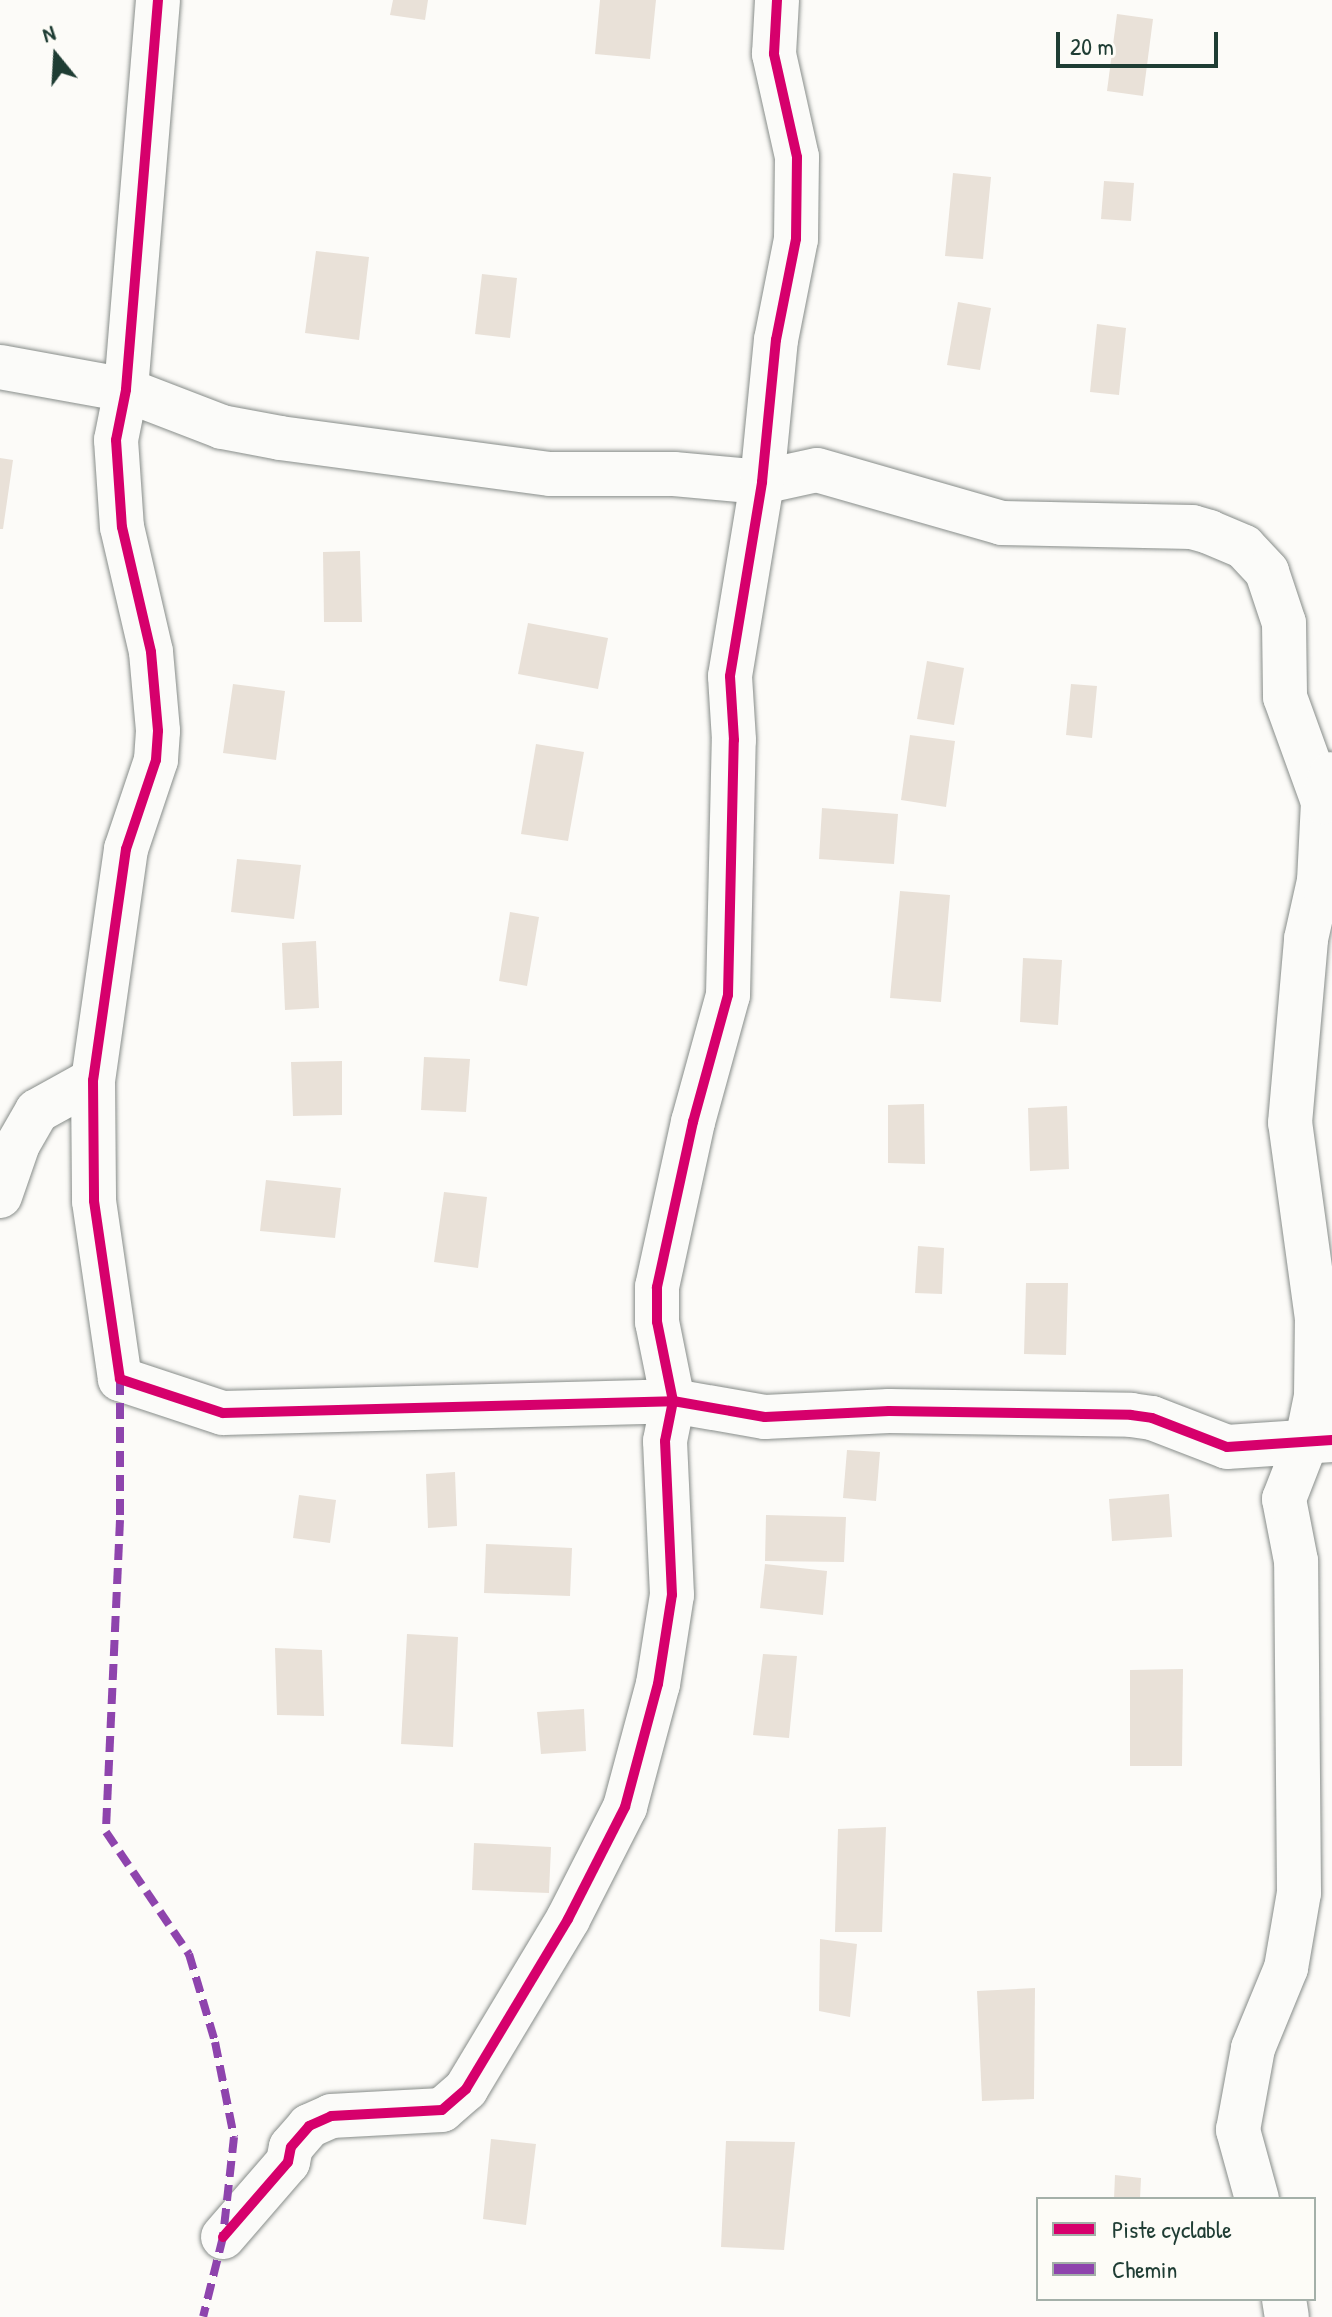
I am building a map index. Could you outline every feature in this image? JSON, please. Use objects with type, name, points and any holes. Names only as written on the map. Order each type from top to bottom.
[{"type":"street","points":[[158,0],[126,390],[116,440],[122,527],[151,652],[158,731],[156,760],[126,849],[93,1080],[94,1201],[120,1379],[223,1413],[673,1401],[765,1417],[889,1411],[1131,1415],[1227,1447],[1320,1440]]},
{"type":"street","points":[[223,2237],[288,2162],[291,2147],[309,2126],[331,2116],[442,2110],[453,2103],[568,1919],[625,1807],[658,1684],[672,1595],[665,1441],[673,1401],[657,1322],[657,1287],[693,1122],[728,995],[734,740],[730,676],[762,482],[776,340],[796,239],[797,157],[774,54],[777,0]]},
{"type":"street","points":[[0,367],[126,390],[222,427],[280,438],[550,474],[674,474],[762,482],[817,470],[1002,523],[1192,527],[1244,547],[1267,572],[1284,623],[1285,697],[1327,786],[1326,887],[1306,939],[1290,1123],[1317,1319],[1316,1396],[1320,1440],[1284,1499],[1296,1561],[1299,1893],[1286,1968],[1253,2048],[1238,2130],[1256,2197]]},
{"type":"street","points":[[0,1196],[18,1144],[37,1111],[93,1080]]},
{"type":"building","points":[[393,0],[428,0],[425,20],[390,15]]},
{"type":"building","points":[[600,0],[656,0],[650,59],[595,54]]},
{"type":"building","points":[[1117,14],[1153,19],[1143,96],[1107,91]]},
{"type":"building","points":[[953,173],[991,177],[983,259],[945,256]]},
{"type":"building","points":[[1104,181],[1134,183],[1131,221],[1101,219]]},
{"type":"building","points":[[316,251],[369,257],[359,340],[305,333]]},
{"type":"building","points":[[482,274],[517,278],[510,338],[475,334]]},
{"type":"building","points":[[958,302],[991,308],[980,370],[947,365]]},
{"type":"building","points":[[1097,324],[1126,328],[1119,395],[1090,392]]},
{"type":"building","points":[[0,458],[13,460],[3,529],[0,529]]},
{"type":"building","points":[[360,551],[362,622],[324,622],[323,552]]},
{"type":"building","points":[[528,623],[608,638],[598,689],[518,674]]},
{"type":"building","points":[[927,661],[964,668],[954,725],[917,719]]},
{"type":"building","points":[[233,684],[285,691],[276,760],[223,753]]},
{"type":"building","points":[[1071,684],[1097,686],[1092,738],[1066,735]]},
{"type":"building","points":[[910,735],[955,741],[946,807],[901,800]]},
{"type":"building","points":[[536,744],[584,752],[568,841],[521,834]]},
{"type":"building","points":[[822,808],[898,814],[894,864],[819,859]]},
{"type":"building","points":[[237,859],[301,865],[294,919],[231,912]]},
{"type":"building","points":[[900,891],[950,895],[941,1002],[890,998]]},
{"type":"building","points":[[510,912],[539,917],[527,986],[499,981]]},
{"type":"building","points":[[316,941],[319,1008],[285,1010],[282,943]]},
{"type":"building","points":[[1023,958],[1062,960],[1058,1025],[1020,1022]]},
{"type":"building","points":[[424,1057],[470,1059],[466,1112],[421,1110]]},
{"type":"building","points":[[342,1061],[342,1115],[293,1116],[291,1062]]},
{"type":"building","points":[[924,1104],[925,1164],[888,1163],[888,1105]]},
{"type":"building","points":[[1067,1106],[1069,1169],[1030,1171],[1028,1108]]},
{"type":"building","points":[[266,1180],[341,1188],[335,1238],[260,1231]]},
{"type":"building","points":[[444,1192],[487,1197],[478,1268],[434,1262]]},
{"type":"building","points":[[918,1246],[944,1248],[942,1294],[915,1293]]},
{"type":"building","points":[[1026,1283],[1068,1283],[1066,1355],[1024,1354]]},
{"type":"building","points":[[847,1450],[880,1452],[876,1501],[843,1498]]},
{"type":"building","points":[[455,1472],[457,1526],[428,1528],[426,1474]]},
{"type":"building","points":[[1169,1494],[1172,1537],[1112,1541],[1109,1499]]},
{"type":"building","points":[[299,1495],[336,1500],[330,1543],[293,1538]]},
{"type":"building","points":[[766,1515],[846,1517],[844,1562],[765,1561]]},
{"type":"building","points":[[486,1544],[572,1548],[570,1596],[484,1593]]},
{"type":"building","points":[[765,1564],[827,1571],[823,1615],[760,1608]]},
{"type":"building","points":[[407,1634],[458,1637],[453,1747],[401,1744]]},
{"type":"building","points":[[275,1648],[322,1650],[324,1716],[277,1715]]},
{"type":"building","points":[[763,1654],[797,1656],[789,1738],[753,1735]]},
{"type":"building","points":[[1183,1669],[1182,1766],[1130,1766],[1130,1670]]},
{"type":"building","points":[[584,1709],[586,1751],[541,1754],[537,1712]]},
{"type":"building","points":[[886,1827],[882,1932],[835,1932],[838,1829]]},
{"type":"building","points":[[474,1843],[551,1847],[549,1893],[472,1890]]},
{"type":"building","points":[[820,1939],[857,1944],[850,2017],[819,2011]]},
{"type":"building","points":[[1035,1988],[1034,2099],[982,2101],[977,1991]]},
{"type":"building","points":[[491,2139],[536,2144],[526,2225],[483,2219]]},
{"type":"building","points":[[726,2141],[795,2142],[784,2250],[721,2247]]},
{"type":"building","points":[[1115,2175],[1141,2178],[1140,2197],[1114,2197]]},
{"type":"marked path","points":[[120,1379],[120,1520],[106,1832],[189,1954],[215,2042],[234,2137],[223,2237],[203,2317]]},
{"type":"cycle path","points":[[158,0],[126,390],[116,440],[122,527],[151,652],[158,731],[156,760],[126,849],[93,1080],[94,1201],[120,1379],[223,1413],[673,1401],[765,1417],[889,1411],[1131,1415],[1152,1418],[1227,1447],[1332,1440]]},
{"type":"cycle path","points":[[223,2237],[288,2162],[291,2147],[309,2126],[331,2116],[442,2110],[466,2089],[568,1919],[625,1807],[658,1684],[672,1595],[665,1441],[673,1401],[657,1322],[657,1287],[693,1122],[728,995],[734,740],[730,676],[762,482],[776,340],[796,239],[797,157],[774,54],[777,0]]}]
